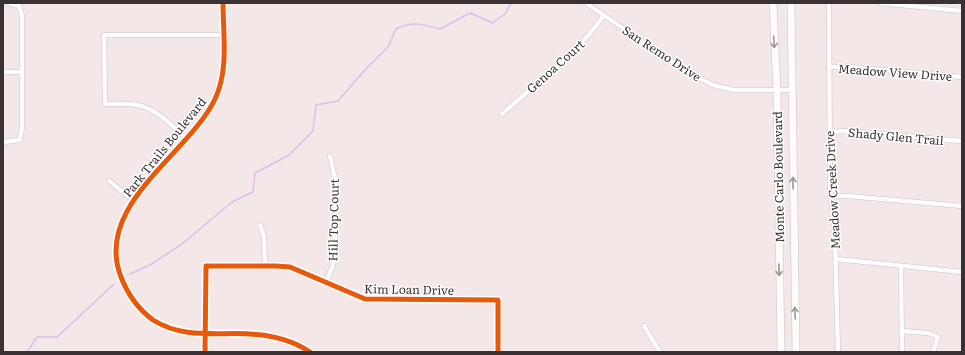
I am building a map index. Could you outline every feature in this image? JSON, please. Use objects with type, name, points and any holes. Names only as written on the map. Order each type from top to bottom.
[{"type":"main road","name":"Monte Carlo Boulevard","points":[[773,3],[777,91],[781,352]]},
{"type":"main road","name":"Monte Carlo Boulevard","points":[[791,3],[796,352]]},
{"type":"street","points":[[3,142],[20,140],[22,127],[22,16],[19,6],[8,3]]},
{"type":"street","name":"Park Trails Boulevard","points":[[223,3],[223,74],[219,91],[212,106],[134,201],[120,227],[117,246],[120,274],[128,292],[139,308],[160,324],[183,332],[269,336],[290,341],[310,352]]},
{"type":"street","name":"San Remo Drive","points":[[586,3],[687,72],[706,82],[728,89],[777,91],[792,90]]},
{"type":"street","name":"Meadow Creek Drive","points":[[829,3],[828,67],[830,196],[836,259],[838,352]]},
{"type":"street","points":[[880,3],[962,11]]},
{"type":"street","name":"Genoa Court","points":[[502,114],[574,52],[604,15]]},
{"type":"street","points":[[186,138],[147,108],[136,105],[105,104],[104,35],[223,35]]},
{"type":"street","name":"Meadow View Drive","points":[[828,67],[850,67],[962,77]]},
{"type":"street","points":[[3,72],[21,72]]},
{"type":"street","name":"Shady Glen Trail","points":[[829,132],[847,131],[962,142]]},
{"type":"street","name":"Hill Top Court","points":[[326,282],[333,265],[335,252],[335,179],[330,156]]},
{"type":"street","points":[[108,181],[134,201]]},
{"type":"street","points":[[830,196],[848,196],[962,206]]},
{"type":"street","points":[[260,224],[264,237],[265,266]]},
{"type":"street","points":[[836,259],[962,272]]},
{"type":"street","name":"Kim Loan Drive","points":[[205,334],[206,266],[265,266],[290,268],[364,299],[498,300],[498,352]]},
{"type":"street","points":[[901,266],[902,352]]},
{"type":"street","points":[[644,326],[660,352]]},
{"type":"street","points":[[902,331],[928,333],[938,336],[933,352]]},
{"type":"street","points":[[205,334],[205,352]]},
{"type":"waterway","points":[[130,274],[150,265],[182,244],[232,202],[253,192],[255,173],[289,155],[313,131],[316,105],[338,101],[364,71],[388,47],[396,29],[412,24],[440,29],[470,13],[493,23],[505,14],[511,3]]},
{"type":"waterway","points":[[27,352],[37,337],[57,337],[114,284]]},
{"type":"cycle path","points":[[223,3],[224,64],[215,99],[202,119],[148,182],[132,204],[120,227],[116,251],[121,277],[130,296],[138,306],[153,320],[164,326],[188,332],[266,336],[289,341],[310,352]]},
{"type":"cycle path","points":[[205,352],[206,266],[290,267],[365,299],[498,300],[498,352]]}]
